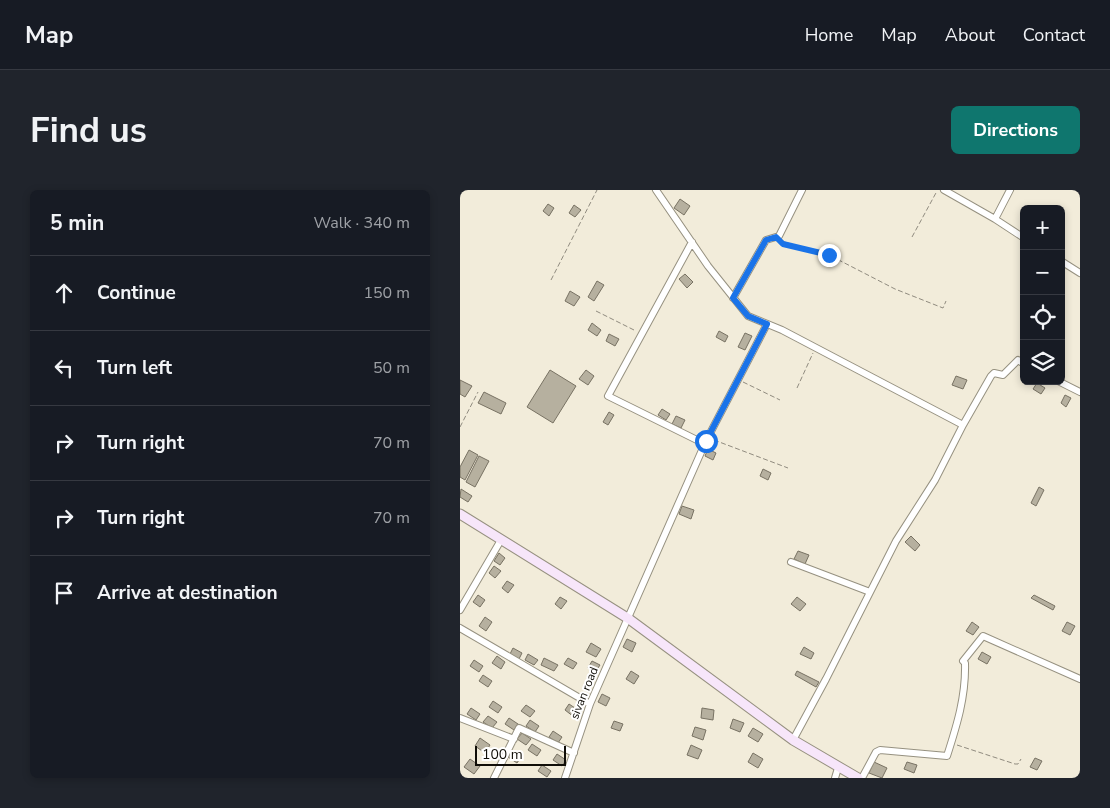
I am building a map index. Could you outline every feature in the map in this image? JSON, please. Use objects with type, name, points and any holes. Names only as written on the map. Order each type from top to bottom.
[{"type":"street","points":[[656,190],[692,242],[748,316],[815,348],[963,425]]},
{"type":"street","points":[[733,298],[766,240],[776,237],[802,190]]},
{"type":"street","points":[[944,190],[1020,235]]},
{"type":"street","points":[[995,219],[1010,190]]},
{"type":"street","points":[[692,242],[608,396],[707,441]]},
{"type":"street","points":[[1065,264],[1080,273]]},
{"type":"street","name":"sivan road","points":[[566,778],[590,704],[707,441],[767,324]]},
{"type":"street","points":[[793,740],[896,541],[935,480],[991,376],[994,373],[1004,375],[1018,360],[1020,361]]},
{"type":"street","points":[[1065,384],[1080,392]]},
{"type":"street","points":[[460,514],[629,619],[793,740],[858,778]]},
{"type":"street","points":[[460,610],[501,540]]},
{"type":"street","points":[[791,562],[870,592]]},
{"type":"street","points":[[460,628],[590,704]]},
{"type":"street","points":[[862,778],[876,752],[880,750],[939,757],[947,756],[959,720],[965,685],[965,663],[963,661],[983,636],[1080,679]]},
{"type":"street","points":[[460,718],[514,739]]},
{"type":"street","points":[[494,778],[519,728],[574,753]]},
{"type":"street","points":[[835,778],[838,768]]},
{"type":"path","points":[[551,280],[597,190]]},
{"type":"path","points":[[912,237],[938,190]]},
{"type":"path","points":[[776,237],[783,244],[829,255],[882,283],[943,308],[946,301]]},
{"type":"path","points":[[596,311],[641,334]]},
{"type":"path","points":[[797,388],[815,348]]},
{"type":"path","points":[[738,380],[780,400]]},
{"type":"path","points":[[460,427],[478,392]]},
{"type":"path","points":[[707,441],[788,468]]},
{"type":"path","points":[[952,743],[1015,764],[1018,764],[1021,758]]},
{"type":"building","points":[[680,199],[690,206],[684,215],[674,208]]},
{"type":"building","points":[[548,204],[554,208],[549,216],[543,211]]},
{"type":"building","points":[[574,205],[581,210],[575,217],[569,213]]},
{"type":"building","points":[[685,274],[693,282],[687,288],[679,279]]},
{"type":"building","points":[[597,281],[604,285],[594,301],[588,297]]},
{"type":"building","points":[[570,291],[580,297],[574,306],[565,301]]},
{"type":"building","points":[[592,323],[601,330],[597,336],[588,330]]},
{"type":"building","points":[[719,331],[728,336],[725,342],[716,337]]},
{"type":"building","points":[[745,333],[752,336],[745,350],[738,347]]},
{"type":"building","points":[[609,334],[619,339],[615,346],[606,341]]},
{"type":"building","points":[[550,370],[576,386],[553,423],[527,407]]},
{"type":"building","points":[[586,370],[594,376],[588,385],[579,379]]},
{"type":"building","points":[[956,376],[967,380],[963,389],[952,385]]},
{"type":"building","points":[[460,380],[472,386],[465,397],[460,394]]},
{"type":"building","points":[[1036,385],[1045,388],[1041,394],[1033,389]]},
{"type":"building","points":[[484,392],[506,403],[501,414],[478,403]]},
{"type":"building","points":[[1065,395],[1071,398],[1066,407],[1061,403]]},
{"type":"building","points":[[662,409],[670,414],[666,420],[658,415]]},
{"type":"building","points":[[609,412],[614,415],[608,425],[603,422]]},
{"type":"building","points":[[676,416],[685,420],[681,428],[672,424]]},
{"type":"building","points":[[708,449],[716,453],[713,460],[705,456]]},
{"type":"building","points":[[469,450],[478,455],[465,480],[460,477],[460,467]]},
{"type":"building","points":[[479,456],[489,461],[475,487],[466,482]]},
{"type":"building","points":[[763,469],[771,473],[768,480],[760,476]]},
{"type":"building","points":[[1039,487],[1044,490],[1036,506],[1031,503]]},
{"type":"building","points":[[461,489],[472,496],[468,502],[460,497]]},
{"type":"building","points":[[682,506],[694,510],[691,519],[679,514]]},
{"type":"building","points":[[911,536],[920,545],[915,551],[905,542]]},
{"type":"building","points":[[798,551],[809,555],[805,564],[794,559]]},
{"type":"building","points":[[499,553],[505,558],[500,565],[494,561]]},
{"type":"building","points":[[494,566],[501,571],[495,578],[489,573]]},
{"type":"building","points":[[507,581],[514,585],[508,593],[502,588]]},
{"type":"building","points":[[478,595],[485,600],[480,607],[473,602]]},
{"type":"building","points":[[1034,595],[1055,606],[1053,610],[1031,598]]},
{"type":"building","points":[[560,597],[567,601],[561,609],[555,604]]},
{"type":"building","points":[[797,597],[806,604],[800,611],[791,604]]},
{"type":"building","points":[[485,617],[492,622],[486,631],[479,626]]},
{"type":"building","points":[[972,622],[979,627],[973,635],[966,631]]},
{"type":"building","points":[[1067,622],[1075,626],[1070,635],[1062,631]]},
{"type":"building","points":[[627,639],[636,643],[632,652],[623,647]]},
{"type":"building","points":[[591,643],[601,649],[596,657],[586,652]]},
{"type":"building","points":[[804,647],[814,653],[811,659],[800,654]]},
{"type":"building","points":[[513,648],[522,653],[519,659],[510,654]]},
{"type":"building","points":[[982,652],[991,657],[987,664],[978,659]]},
{"type":"building","points":[[528,654],[538,660],[534,665],[525,660]]},
{"type":"building","points":[[497,656],[505,662],[501,669],[492,663]]},
{"type":"building","points":[[544,658],[558,665],[554,671],[541,665]]},
{"type":"building","points":[[568,658],[577,663],[573,669],[564,664]]},
{"type":"building","points":[[474,660],[483,666],[479,672],[470,666]]},
{"type":"building","points":[[592,661],[600,665],[596,671],[588,668]]},
{"type":"building","points":[[631,671],[639,676],[634,684],[626,679]]},
{"type":"building","points":[[797,671],[819,682],[816,687],[795,675]]},
{"type":"building","points":[[483,675],[492,681],[488,687],[479,681]]},
{"type":"building","points":[[602,694],[610,698],[606,706],[598,702]]},
{"type":"building","points":[[493,701],[502,707],[498,713],[489,707]]},
{"type":"building","points":[[569,704],[578,710],[574,717],[565,710]]},
{"type":"building","points":[[526,705],[535,711],[530,717],[521,711]]},
{"type":"building","points":[[471,708],[480,714],[476,720],[467,714]]},
{"type":"building","points":[[702,708],[714,710],[713,720],[701,718]]},
{"type":"building","points":[[488,716],[497,722],[492,728],[483,722]]},
{"type":"building","points":[[509,718],[518,724],[514,730],[505,724]]},
{"type":"building","points":[[733,719],[744,723],[740,732],[730,728]]},
{"type":"building","points":[[530,720],[539,726],[535,732],[526,726]]},
{"type":"building","points":[[614,721],[623,724],[620,731],[611,728]]},
{"type":"building","points":[[695,727],[706,730],[703,740],[692,736]]},
{"type":"building","points":[[753,728],[763,734],[758,742],[748,736]]},
{"type":"building","points":[[553,731],[562,737],[558,743],[549,737]]},
{"type":"building","points":[[522,733],[531,739],[526,745],[517,739]]},
{"type":"building","points":[[480,738],[490,745],[485,753],[475,746]]},
{"type":"building","points":[[532,744],[541,750],[537,756],[528,750]]},
{"type":"building","points":[[691,745],[702,750],[698,759],[687,755]]},
{"type":"building","points":[[512,751],[521,757],[517,763],[508,757]]},
{"type":"building","points":[[753,753],[763,759],[758,768],[748,762]]},
{"type":"building","points":[[557,754],[566,760],[562,766],[553,760]]},
{"type":"building","points":[[1035,758],[1042,761],[1037,770],[1030,767]]},
{"type":"building","points":[[470,759],[480,766],[474,774],[464,767]]},
{"type":"building","points":[[874,762],[887,768],[882,778],[869,773]]},
{"type":"building","points":[[907,762],[917,765],[914,773],[904,769]]},
{"type":"building","points":[[542,765],[551,771],[547,777],[538,771]]},
{"type":"route","points":[[706,441],[767,324],[748,316],[733,298],[766,240],[776,237],[783,244],[829,255]]}]
